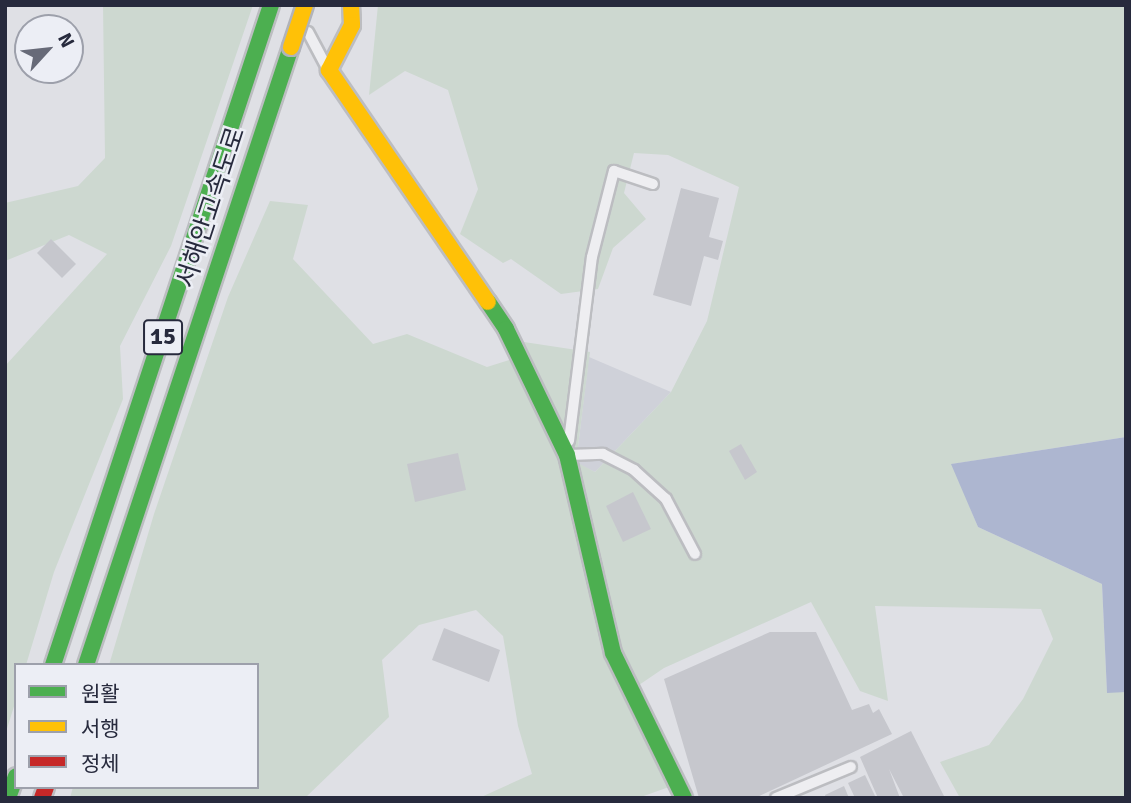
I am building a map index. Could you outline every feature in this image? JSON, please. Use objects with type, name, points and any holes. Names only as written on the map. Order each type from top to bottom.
[{"type":"main road","name":"서해안고속도로","points":[[87,663],[305,5]]},
{"type":"main road","points":[[351,5],[352,25],[329,70],[506,329],[567,455],[613,653],[684,798]]},
{"type":"main road","name":"서해안고속도로","points":[[54,663],[271,7]]},
{"type":"lane","points":[[292,5],[329,70]]},
{"type":"lane","points":[[653,184],[614,171],[592,257],[567,455],[603,454],[634,470],[666,499],[695,554]]},
{"type":"lane","points":[[776,798],[851,766]]},
{"type":"shaded area","points":[[103,5],[253,5],[171,246],[120,346],[123,399],[54,572],[27,663],[14,663],[14,706],[5,735],[5,366],[107,254],[69,235],[5,261],[5,203],[78,186],[105,158]]},
{"type":"shaded area","points":[[378,5],[1126,5],[1126,437],[952,464],[978,527],[1102,584],[1107,692],[1126,692],[1126,798],[960,798],[940,762],[989,745],[1023,699],[1053,639],[1041,609],[875,606],[888,701],[860,691],[811,602],[664,668],[639,685],[669,787],[638,798],[479,798],[532,774],[518,726],[503,636],[476,610],[419,625],[382,660],[389,717],[305,798],[70,798],[72,789],[259,789],[259,663],[110,663],[154,514],[228,297],[270,201],[308,205],[293,259],[373,344],[407,334],[487,367],[512,359],[524,342],[590,352],[576,462],[595,472],[671,392],[707,321],[739,187],[668,155],[634,153],[624,193],[646,219],[613,248],[598,289],[561,294],[511,259],[503,263],[460,234],[478,189],[448,90],[405,71],[369,95]]},
{"type":"shaded area","points":[[589,357],[671,392],[595,472],[576,463]]},
{"type":"water","points":[[1126,437],[1126,692],[1107,693],[1102,584],[978,527],[951,464]]},
{"type":"building","points":[[681,188],[719,198],[709,237],[723,241],[718,260],[704,256],[691,306],[653,295]]},
{"type":"building","points":[[51,239],[76,264],[62,278],[37,253]]},
{"type":"building","points":[[741,444],[757,472],[745,480],[729,451]]},
{"type":"building","points":[[458,453],[466,490],[415,502],[407,464]]},
{"type":"building","points":[[633,492],[651,529],[623,542],[606,506]]},
{"type":"building","points":[[444,628],[500,650],[489,682],[432,660]]},
{"type":"building","points":[[770,632],[816,632],[852,710],[869,704],[873,713],[879,709],[892,734],[755,798],[699,798],[664,679]]},
{"type":"building","points":[[911,731],[945,798],[904,798],[889,769],[900,798],[878,798],[860,757]]},
{"type":"building","points":[[865,775],[876,798],[855,798],[848,783]]},
{"type":"building","points":[[844,786],[849,798],[826,798],[825,795]]},
{"type":"traffic: fast","points":[[54,663],[271,5]]},
{"type":"traffic: fast","points":[[87,663],[291,47]]},
{"type":"traffic: fast","points":[[488,302],[506,329],[567,455],[613,653],[684,798]]},
{"type":"traffic: fast","points":[[8,798],[14,782]]},
{"type":"traffic: slow","points":[[291,47],[305,5]]},
{"type":"traffic: slow","points":[[351,5],[352,25],[329,70],[488,302]]},
{"type":"traffic: jam","points":[[42,798],[45,789]]}]
